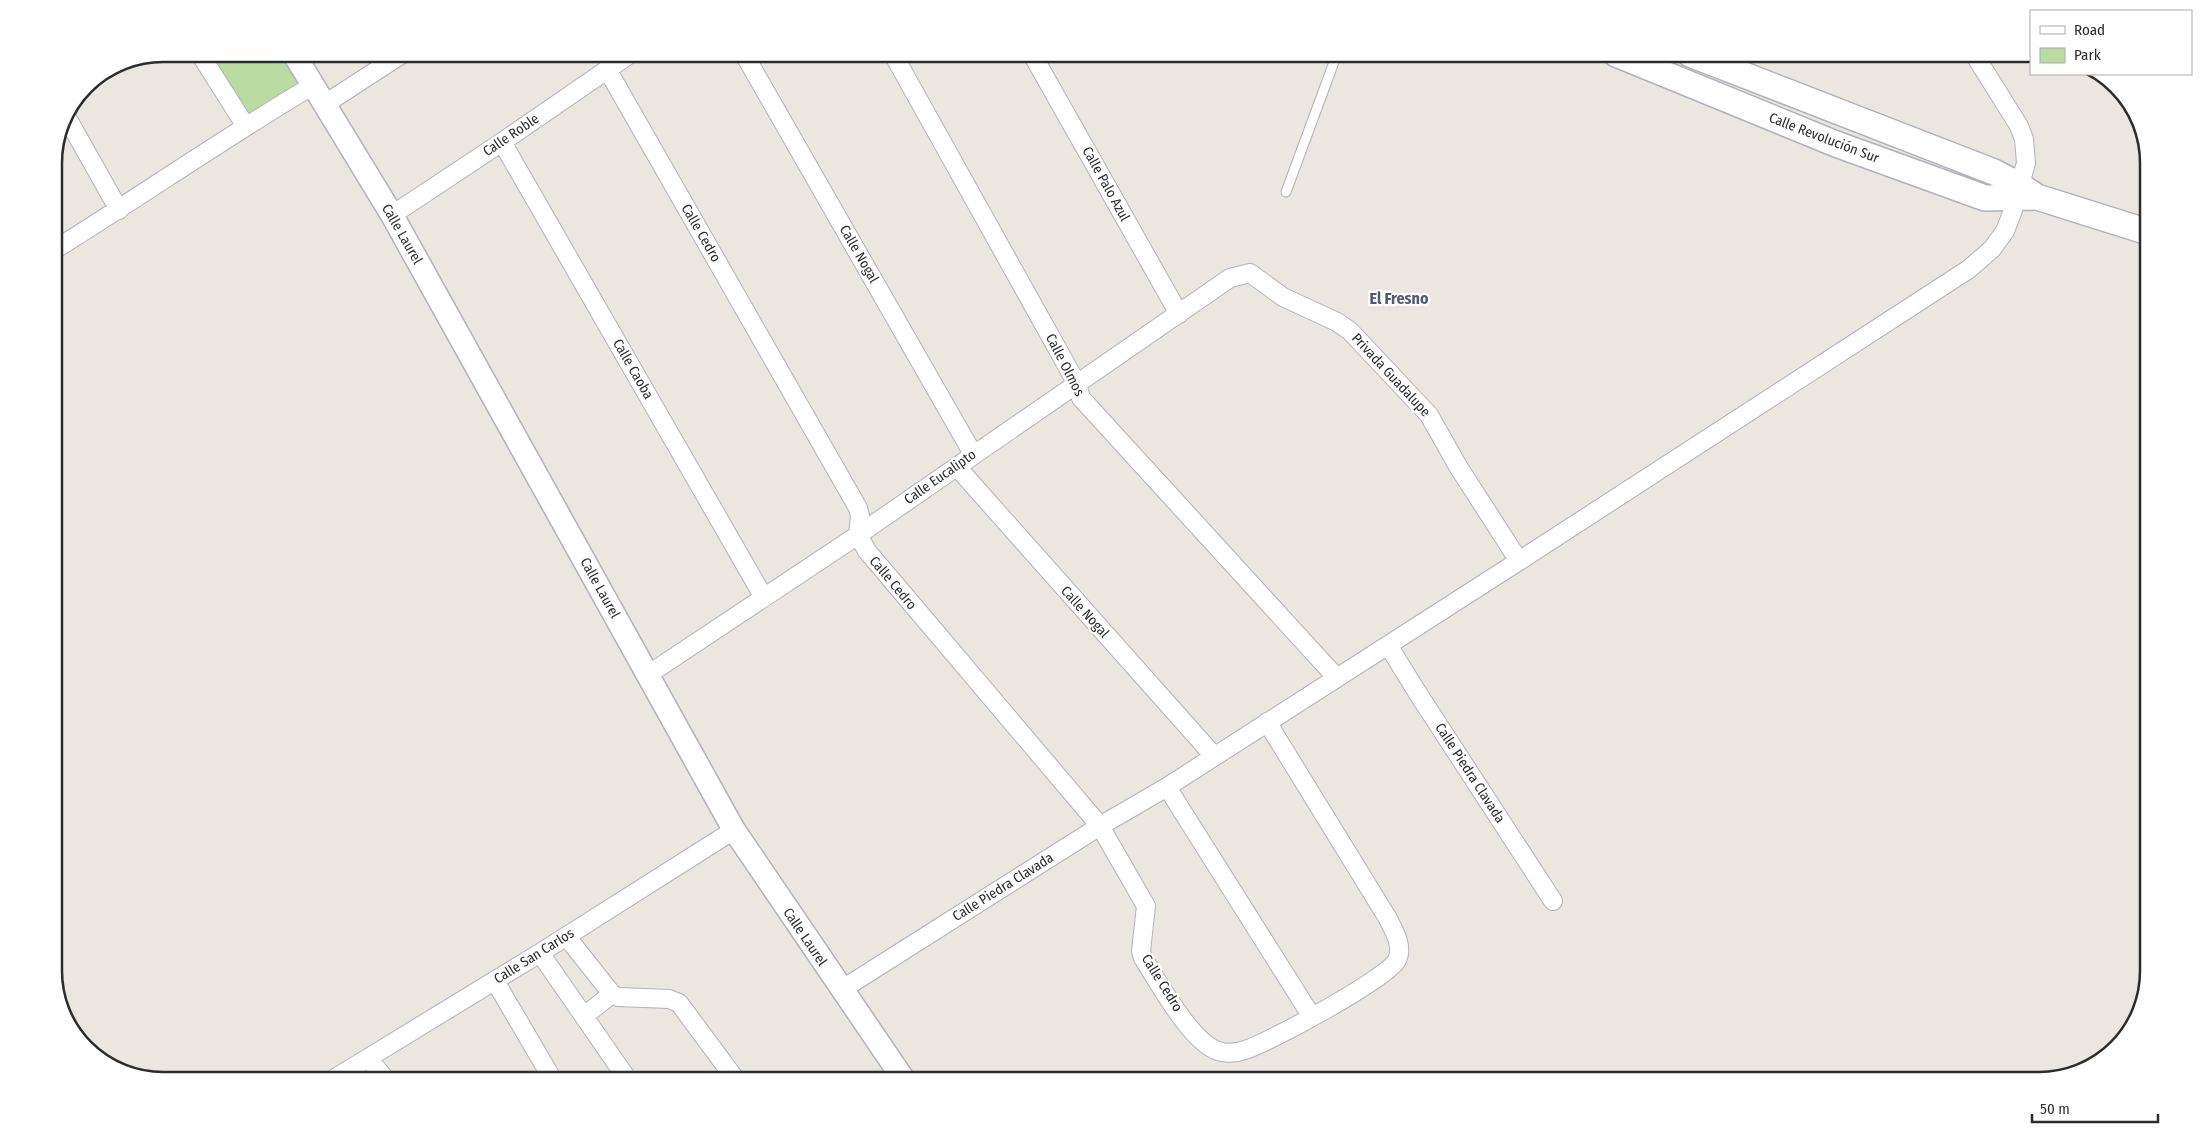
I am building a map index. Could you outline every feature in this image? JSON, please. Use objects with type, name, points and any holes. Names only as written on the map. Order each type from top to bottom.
[{"type":"main road","name":"Calle Revolución Sur","points":[[1665,63],[1836,144],[1985,198],[2032,196]]},
{"type":"main road","name":"Calle Revolución Sur","points":[[1713,63],[1994,172],[2032,196],[2139,229]]},
{"type":"main road","points":[[1836,144],[1847,116]]},
{"type":"street","points":[[206,63],[245,125]]},
{"type":"street","name":"Calle Laurel","points":[[299,63],[392,215],[734,830],[898,1072]]},
{"type":"street","points":[[325,104],[388,63]]},
{"type":"street","name":"Calle Roble","points":[[392,215],[616,63]]},
{"type":"street","name":"Calle Nogal","points":[[749,63],[974,454]]},
{"type":"street","name":"Calle Olmos","points":[[898,63],[1076,384],[1081,398],[1336,677]]},
{"type":"street","name":"Calle Palo Azul","points":[[1037,63],[1179,314]]},
{"type":"street","points":[[1980,63],[2011,112],[2024,138],[2032,196]]},
{"type":"street","name":"Calle Cedro","points":[[607,69],[858,508],[860,516],[858,535],[878,567],[1100,826],[1146,906],[1141,951],[1143,958],[1191,1030],[1209,1046],[1227,1053],[1246,1050],[1259,1045],[1312,1017]]},
{"type":"street","points":[[63,244],[119,210],[245,125],[312,86]]},
{"type":"street","points":[[71,124],[119,210]]},
{"type":"street","name":"Calle Caoba","points":[[502,142],[763,596]]},
{"type":"street","name":"Calle Piedra Clavada","points":[[841,990],[1100,826],[1167,787],[1968,269],[1992,249],[2032,196]]},
{"type":"street","name":"Privada Guadalupe","points":[[1230,278],[1244,273],[1256,276],[1278,294],[1337,322],[1350,331],[1430,415],[1460,468],[1519,561]]},
{"type":"street","name":"Calle Eucalipto","points":[[648,674],[763,596],[858,535],[1230,278]]},
{"type":"street","name":"Calle Nogal","points":[[957,467],[1214,756]]},
{"type":"street","name":"Calle Piedra Clavada","points":[[1388,645],[1553,901]]},
{"type":"street","points":[[1167,787],[1312,1017],[1392,968],[1399,955],[1399,944],[1387,917],[1267,722]]},
{"type":"street","name":"Calle San Carlos","points":[[345,1072],[540,953],[734,830]]},
{"type":"street","points":[[566,936],[612,994],[618,997],[675,1000],[730,1072]]},
{"type":"street","points":[[540,953],[622,1072]]},
{"type":"street","points":[[495,981],[548,1072]]},
{"type":"street","points":[[584,1016],[612,994]]},
{"type":"street","points":[[368,1058],[379,1072]]},
{"type":"lane","points":[[1286,192],[1334,63]]},
{"type":"green space","points":[[212,63],[288,63],[300,83],[246,117]]},
{"type":"district","name":"El Fresno","points":[[1399,298]]}]
